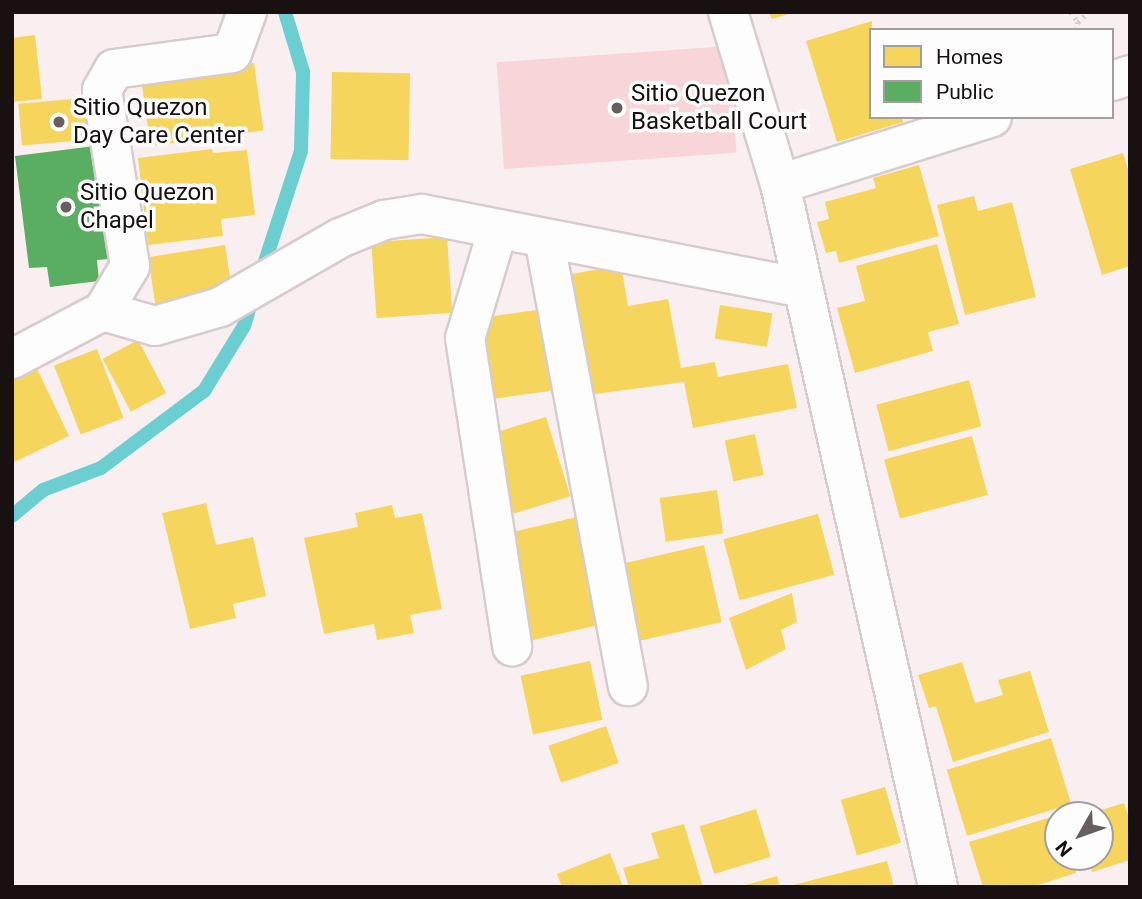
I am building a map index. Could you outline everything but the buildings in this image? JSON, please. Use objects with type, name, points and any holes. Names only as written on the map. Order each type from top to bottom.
[{"type":"street","points":[[12,359],[103,311],[130,265],[102,90],[114,69],[233,53],[247,12]]},
{"type":"street","points":[[728,12],[780,184],[938,887]]},
{"type":"street","points":[[780,184],[986,119]]},
{"type":"street","points":[[103,311],[155,326],[220,307],[340,238],[384,220],[422,214],[802,288]]},
{"type":"street","points":[[498,229],[465,338],[512,646]]},
{"type":"street","points":[[544,238],[628,686]]},
{"type":"path","points":[[1071,12],[1078,22]]},
{"type":"path","points":[[1076,28],[1078,22],[1088,12]]},
{"type":"shaded area","name":"Sitio Quezon Basketball Court","points":[[729,46],[736,153],[504,169],[497,62]]},
{"type":"waterway","points":[[261,274],[301,151],[303,72],[285,12]]},
{"type":"waterway","points":[[12,516],[43,490],[101,468],[204,391],[244,326],[253,297]]},
{"type":"place","name":"Sitio Quezon Basketball Court","points":[[617,108]]},
{"type":"place","name":"Sitio Quezon Day Care Center","points":[[59,122]]},
{"type":"place","name":"Sitio Quezon Chapel","points":[[66,207]]}]
